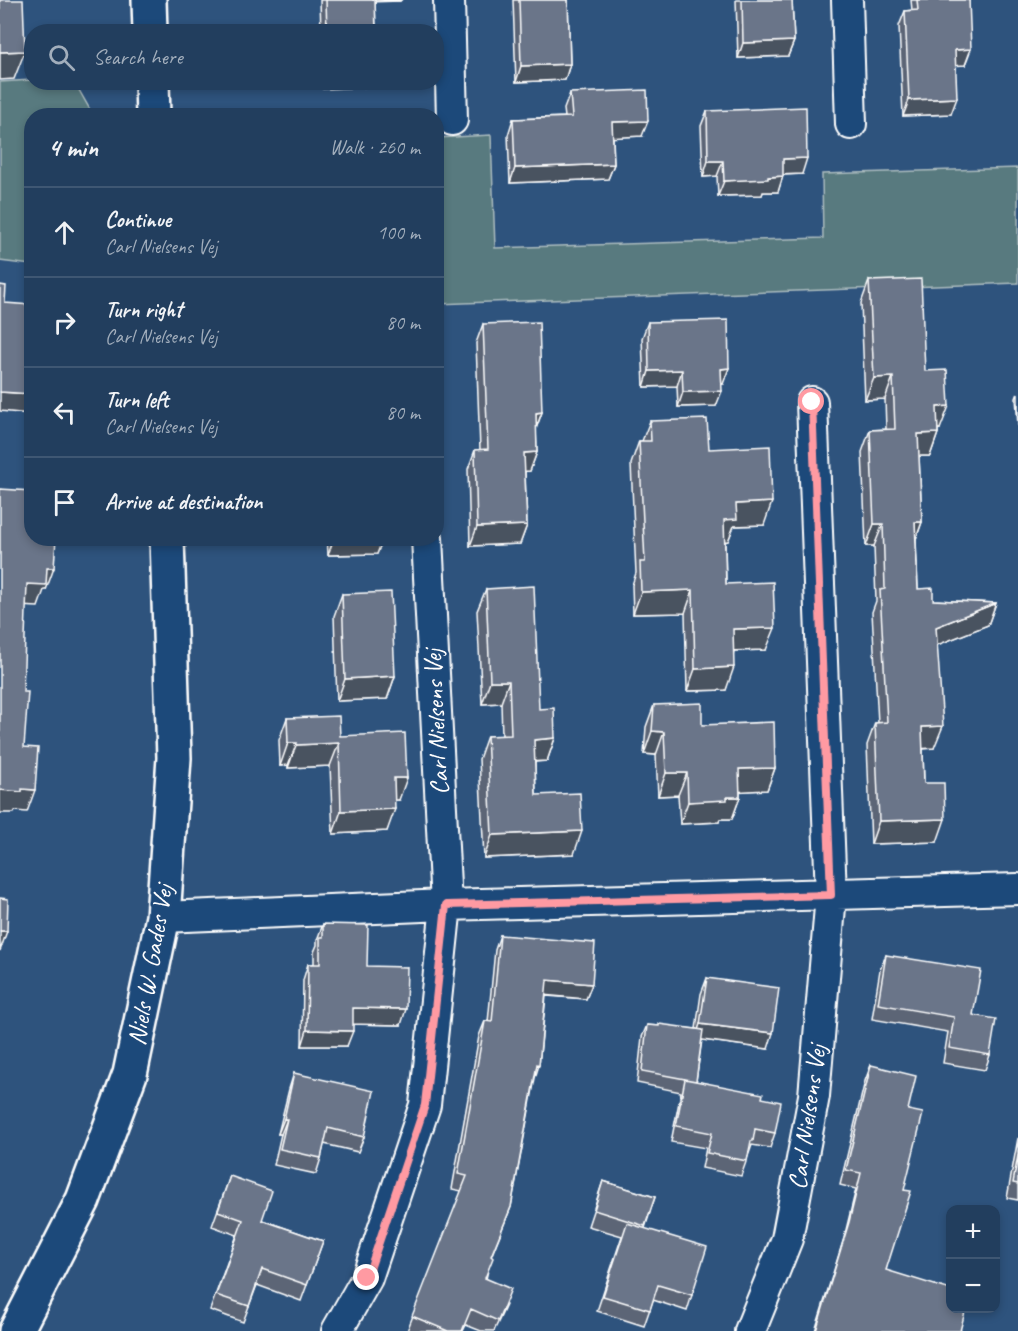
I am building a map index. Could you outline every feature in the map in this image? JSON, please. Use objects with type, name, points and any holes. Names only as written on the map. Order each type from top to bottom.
[{"type":"street","points":[[149,0],[150,24]]},
{"type":"street","points":[[449,0],[452,120]]},
{"type":"street","points":[[847,0],[851,124]]},
{"type":"street","points":[[152,90],[153,108]]},
{"type":"street","name":"Carl Nielsens Vej","points":[[750,1331],[787,1239],[812,1107],[831,895],[812,402]]},
{"type":"street","name":"Niels W. Gades Vej","points":[[16,1331],[83,1200],[130,1074],[163,917],[174,758],[167,546]]},
{"type":"street","name":"Carl Nielsens Vej","points":[[337,1331],[367,1278],[425,1105],[446,905],[427,546]]},
{"type":"street","points":[[163,917],[446,905],[1018,889]]},
{"type":"green space","points":[[24,80],[24,90],[79,90],[89,108],[24,108],[24,264],[0,261],[0,82]]},
{"type":"green space","points":[[491,135],[495,248],[823,238],[822,174],[1018,168],[1018,283],[444,304],[444,138]]},
{"type":"building","points":[[0,0],[23,0],[24,51],[0,52]]},
{"type":"building","points":[[326,0],[375,0],[376,24],[327,24]]},
{"type":"building","points":[[519,0],[568,0],[570,64],[521,66]]},
{"type":"building","points":[[742,0],[792,0],[794,41],[743,43]]},
{"type":"building","points":[[917,0],[969,0],[971,49],[955,50],[957,98],[909,100],[905,11],[918,10]]},
{"type":"building","points":[[647,90],[648,121],[612,122],[614,164],[515,168],[513,119],[572,117],[570,93]]},
{"type":"building","points":[[806,107],[807,158],[783,159],[783,176],[724,181],[723,161],[708,161],[707,111]]},
{"type":"building","points":[[921,279],[925,371],[947,370],[949,406],[937,407],[938,433],[918,434],[922,522],[915,522],[918,589],[933,588],[933,600],[996,603],[936,627],[943,726],[922,727],[924,783],[944,783],[945,819],[879,821],[875,723],[887,722],[880,590],[885,589],[883,524],[874,524],[870,430],[895,429],[893,377],[874,378],[869,281]]},
{"type":"building","points":[[0,285],[6,286],[5,303],[24,304],[24,394],[0,392]]},
{"type":"building","points":[[728,320],[729,368],[721,369],[722,391],[683,392],[682,370],[649,371],[648,322]]},
{"type":"building","points":[[539,322],[542,412],[536,413],[537,452],[524,453],[527,525],[477,527],[475,450],[488,449],[483,324]]},
{"type":"building","points":[[707,419],[709,449],[770,446],[772,502],[736,504],[737,519],[724,520],[726,584],[773,582],[775,628],[733,629],[734,667],[695,669],[693,590],[641,592],[640,562],[645,562],[639,441],[651,441],[650,421]]},
{"type":"building","points":[[0,489],[24,490],[24,546],[55,546],[54,568],[47,568],[46,585],[27,584],[23,692],[28,692],[24,747],[38,748],[35,790],[22,789],[22,792],[0,790]]},
{"type":"building","points":[[534,586],[539,709],[554,708],[555,738],[534,740],[536,795],[580,793],[582,831],[492,835],[487,736],[511,735],[509,681],[490,681],[486,589]]},
{"type":"building","points":[[391,592],[395,676],[345,679],[342,594]]},
{"type":"building","points":[[702,703],[702,725],[774,722],[775,768],[739,769],[740,797],[688,802],[687,773],[666,773],[664,732],[652,731],[654,705]]},
{"type":"building","points":[[339,716],[340,736],[405,733],[407,778],[394,778],[395,809],[341,811],[339,743],[296,745],[297,743],[288,743],[287,718]]},
{"type":"building","points":[[0,898],[8,899],[7,931],[0,931]]},
{"type":"building","points":[[323,924],[368,925],[367,966],[407,967],[406,1009],[353,1008],[353,1031],[307,1030],[308,964],[320,964],[320,937],[323,937]]},
{"type":"building","points":[[500,935],[595,943],[592,984],[547,980],[539,1065],[537,1064],[511,1207],[491,1256],[493,1258],[485,1278],[511,1289],[498,1321],[471,1309],[462,1331],[448,1331],[412,1316],[467,1176],[458,1174],[485,1021],[492,1022]]},
{"type":"building","points":[[886,955],[981,970],[973,1015],[996,1019],[990,1055],[949,1048],[954,1017],[878,1004]]},
{"type":"building","points":[[707,978],[779,988],[773,1033],[700,1024]]},
{"type":"building","points":[[659,1024],[703,1030],[696,1081],[642,1071],[647,1025],[659,1026]]},
{"type":"building","points":[[871,1065],[916,1076],[908,1110],[923,1113],[904,1190],[911,1191],[886,1270],[946,1288],[946,1313],[965,1313],[960,1331],[816,1331],[849,1222],[861,1173],[846,1170]]},
{"type":"building","points":[[294,1073],[374,1091],[364,1137],[328,1128],[321,1158],[280,1149]]},
{"type":"building","points":[[685,1079],[763,1094],[762,1098],[781,1102],[775,1133],[755,1129],[747,1161],[707,1153],[712,1133],[676,1126]]},
{"type":"building","points":[[1018,1155],[1018,1184],[1013,1183]]},
{"type":"building","points":[[230,1176],[272,1191],[262,1220],[323,1241],[307,1285],[262,1269],[249,1306],[216,1295],[243,1220],[218,1211]]},
{"type":"building","points":[[603,1181],[655,1197],[645,1226],[594,1210]]},
{"type":"building","points":[[627,1223],[707,1247],[692,1295],[658,1285],[650,1310],[603,1296]]},
{"type":"route","points":[[367,1278],[425,1105],[446,905],[831,895],[812,402]]}]
